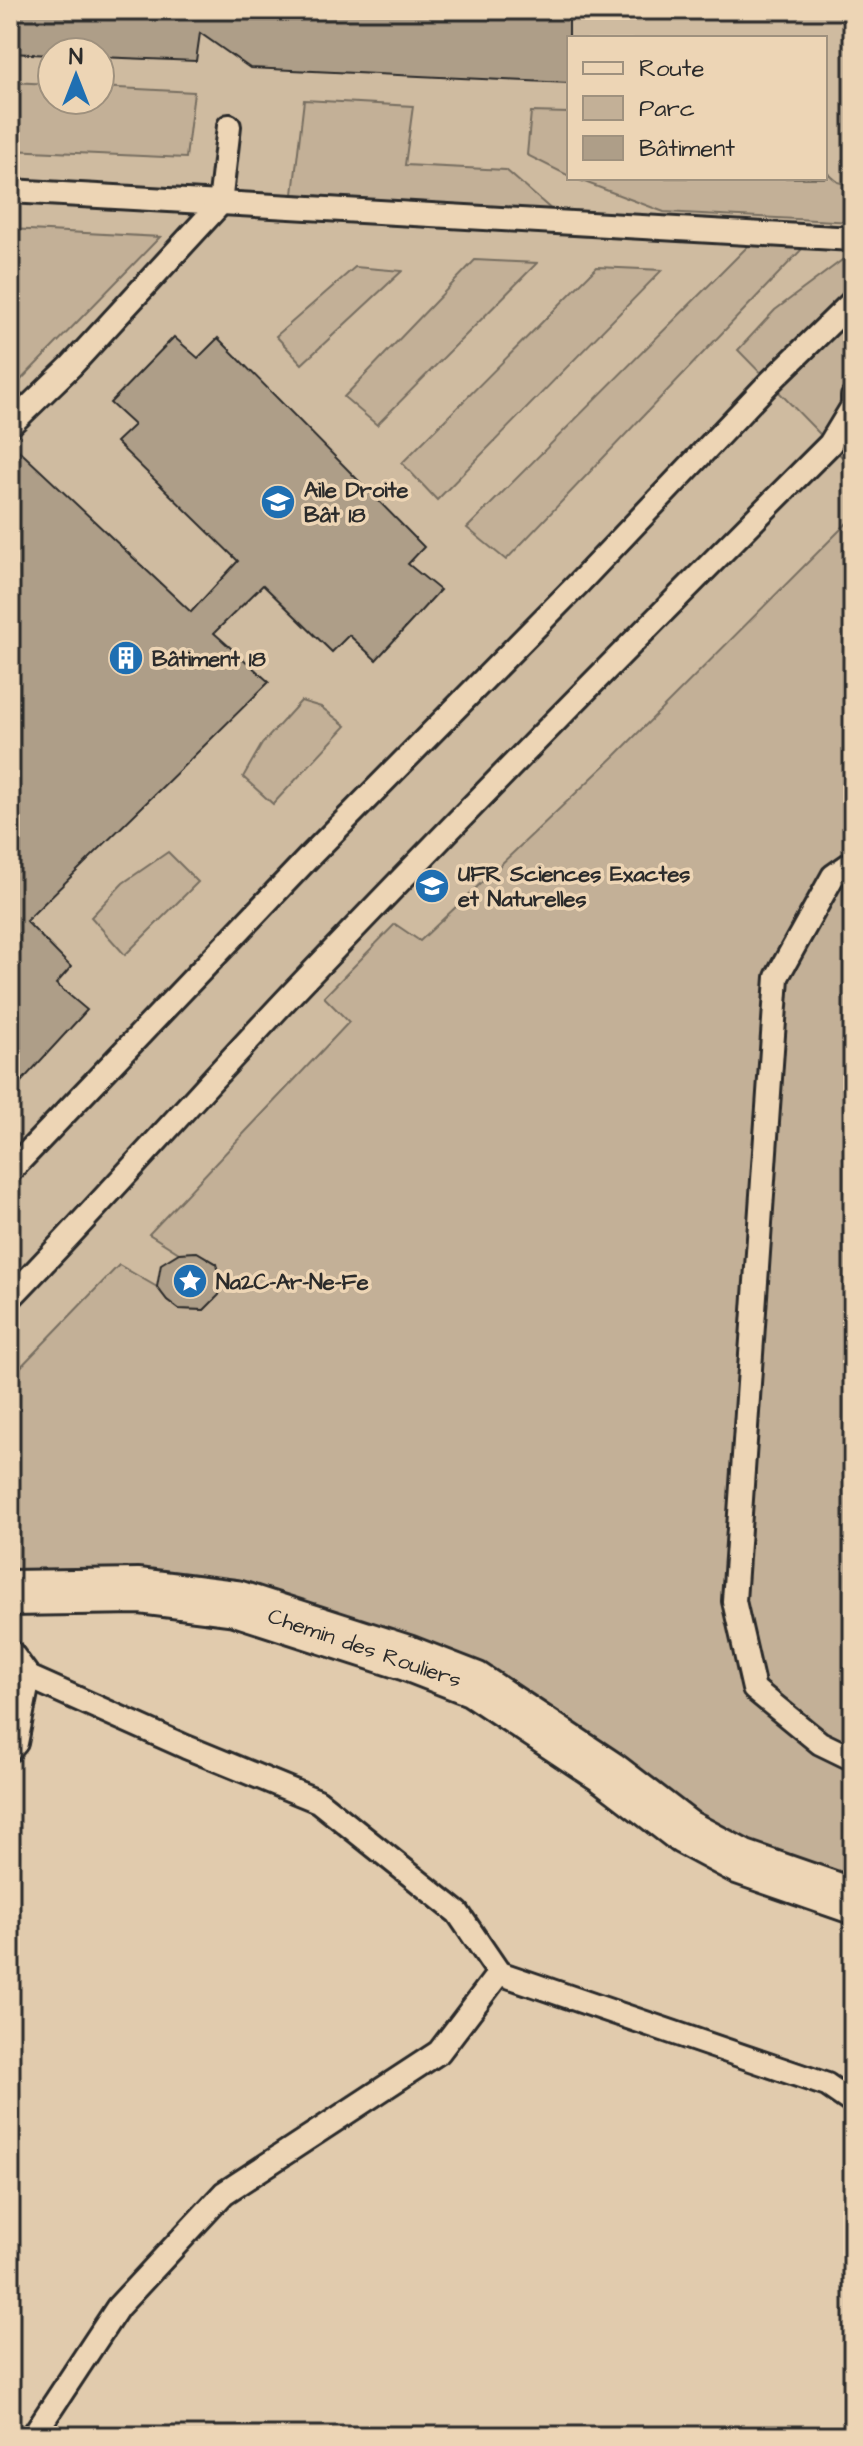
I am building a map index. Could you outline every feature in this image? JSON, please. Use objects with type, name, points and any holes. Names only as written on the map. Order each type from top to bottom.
[{"type":"street","name":"Chemin des Rouliers","points":[[10,1593],[139,1591],[236,1603],[407,1658],[474,1684],[608,1773],[685,1832],[741,1862],[853,1901]]},
{"type":"lane","points":[[10,425],[71,366],[220,204],[229,126]]},
{"type":"lane","points":[[10,191],[853,239]]},
{"type":"lane","points":[[10,1171],[312,854],[567,596],[769,383],[853,301]]},
{"type":"lane","points":[[10,1298],[525,750],[830,444],[853,406],[853,397]]},
{"type":"lane","points":[[853,862],[833,876],[777,977],[734,1601],[754,1689],[820,1743],[853,1759]]},
{"type":"lane","points":[[10,1651],[29,1677],[186,1747],[318,1801],[458,1913],[499,1973],[827,2085],[853,2103]]},
{"type":"lane","points":[[10,1750],[16,1743],[29,1677]]},
{"type":"lane","points":[[33,2436],[118,2307],[224,2193],[439,2052],[499,1973]]},
{"type":"shaded area","name":"UFR Sciences Exactes et Naturelles","points":[[10,10],[853,10],[853,1908],[474,1684],[236,1603],[10,1594]]},
{"type":"green space","points":[[10,82],[36,83],[36,116],[116,116],[116,88],[194,92],[186,158],[10,150]]},
{"type":"green space","points":[[304,100],[413,106],[405,165],[506,170],[553,211],[293,194]]},
{"type":"green space","points":[[531,112],[567,113],[567,175],[527,155]]},
{"type":"green space","points":[[827,173],[838,182],[853,186],[853,222],[664,212],[579,180],[827,180]]},
{"type":"green space","points":[[10,229],[160,237],[10,391]]},
{"type":"green space","points":[[749,245],[803,248],[506,560],[467,528]]},
{"type":"green space","points":[[853,252],[853,468],[738,350],[775,310]]},
{"type":"green space","points":[[475,260],[537,263],[377,425],[344,397]]},
{"type":"green space","points":[[355,267],[402,271],[302,364],[276,336]]},
{"type":"green space","points":[[597,267],[662,270],[437,500],[402,463]]},
{"type":"green space","points":[[853,517],[853,1902],[577,1752],[236,1603],[10,1593],[10,1378],[119,1265],[157,1287],[179,1309],[204,1310],[219,1290],[217,1264],[197,1252],[179,1253],[149,1234],[349,1022],[324,997],[395,924],[420,941],[616,755]]},
{"type":"green space","points":[[301,701],[321,707],[346,726],[273,804],[243,777],[262,744]]},
{"type":"green space","points":[[168,852],[198,882],[125,955],[91,917],[123,883]]},
{"type":"building","points":[[10,10],[569,10],[567,83],[250,68],[200,33],[196,61],[116,58],[116,36],[36,36],[36,54],[10,53]]},
{"type":"building","points":[[174,337],[198,358],[218,338],[424,547],[408,564],[440,590],[376,660],[349,635],[332,652],[263,585],[214,633],[269,682],[26,921],[71,967],[56,984],[87,1010],[10,1094],[10,442],[191,612],[238,561],[116,442],[134,425],[110,403]]},
{"type":"building","points":[[197,1252],[217,1264],[221,1284],[219,1295],[204,1310],[179,1309],[157,1287],[161,1264],[179,1253]]},
{"type":"place","name":"Aile Droite Bât 18","points":[[278,502]]},
{"type":"place","name":"Bâtiment 18","points":[[126,658]]},
{"type":"place","name":"UFR Sciences Exactes et Naturelles","points":[[432,886]]},
{"type":"place","name":"Na2C-Ar-Ne-Fe","points":[[190,1281]]}]
